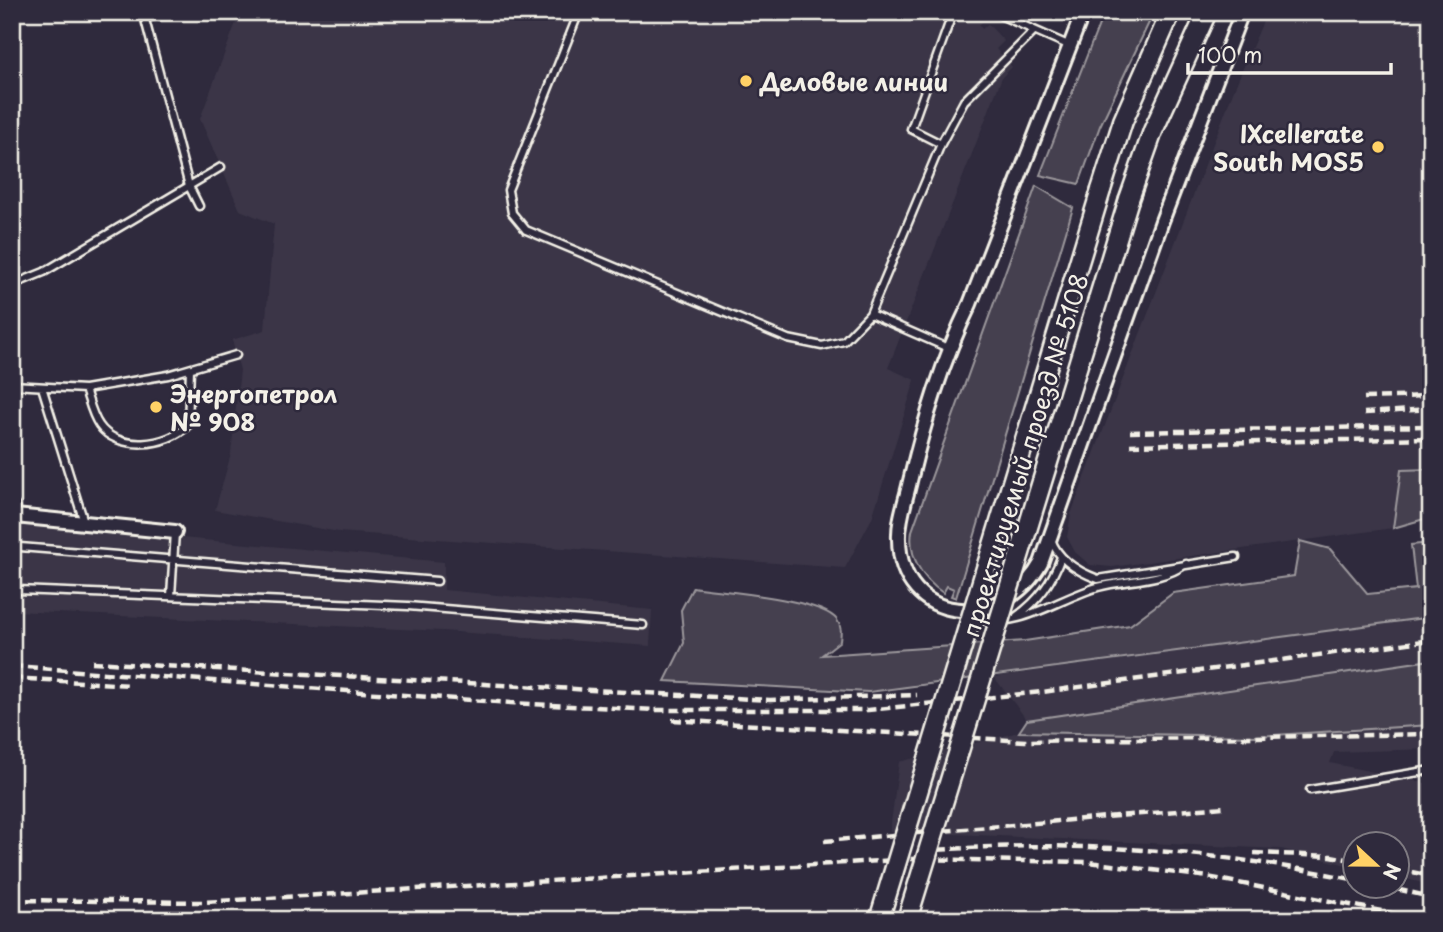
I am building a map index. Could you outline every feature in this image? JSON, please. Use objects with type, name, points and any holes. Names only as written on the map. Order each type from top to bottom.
[{"type":"main road","name":"проектируемый проезд № 5108","points":[[879,920],[1123,121],[1171,12]]},
{"type":"main road","name":"проектируемый проезд № 5108","points":[[907,920],[1129,199],[1153,131],[1207,12]]},
{"type":"street","points":[[1081,12],[970,304],[948,348],[920,439],[898,540],[907,576],[925,596],[950,609],[986,609],[1009,600],[1035,576],[1162,221],[1242,15]]},
{"type":"street","points":[[12,507],[15,516],[175,532]]},
{"type":"lane","points":[[175,12],[144,15],[189,186],[199,206]]},
{"type":"lane","points":[[579,12],[508,190],[512,213],[526,229],[788,339],[822,346],[844,341],[870,314],[941,144],[964,101],[1034,32]]},
{"type":"lane","points":[[941,144],[911,129],[953,12]]},
{"type":"lane","points":[[993,12],[1069,45]]},
{"type":"lane","points":[[12,285],[44,272],[221,167]]},
{"type":"lane","points":[[870,314],[948,348]]},
{"type":"lane","points":[[12,385],[85,389],[190,369],[236,355]]},
{"type":"lane","points":[[85,389],[100,427],[116,440],[156,442],[172,438],[188,425],[190,369]]},
{"type":"lane","points":[[42,387],[84,523]]},
{"type":"lane","points":[[171,596],[175,532]]},
{"type":"lane","points":[[1051,537],[1061,557],[1083,573],[1098,579],[1236,557]]},
{"type":"lane","points":[[20,547],[438,581]]},
{"type":"lane","points":[[1010,621],[1035,603],[1054,575],[1061,557]]},
{"type":"lane","points":[[950,609],[977,620],[1010,621],[1098,587],[1171,575],[1186,564]]},
{"type":"lane","points":[[18,590],[408,606],[643,625]]},
{"type":"lane","points":[[1310,790],[1431,770]]},
{"type":"shaded area","points":[[240,12],[992,12],[979,25],[982,29],[988,24],[1004,41],[996,49],[1012,67],[1002,77],[888,368],[915,380],[872,518],[845,568],[339,532],[215,510],[231,454],[240,370],[232,340],[265,330],[274,224],[240,210],[200,119]]},
{"type":"shaded area","points":[[1104,12],[1154,12],[1100,126],[1079,184],[1040,175]]},
{"type":"shaded area","points":[[1267,12],[1431,12],[1431,469],[1401,470],[1393,528],[1112,567],[1090,565],[1075,552],[1067,537],[1071,514],[1233,92]]},
{"type":"shaded area","points":[[1036,186],[1073,208],[956,598],[951,596],[954,589],[947,586],[943,593],[923,574],[912,549],[912,531]]},
{"type":"shaded area","points":[[1431,469],[1431,517],[1393,528],[1401,470]]},
{"type":"shaded area","points":[[18,523],[444,562],[444,590],[652,610],[650,646],[443,631],[15,611],[12,607],[12,540]]},
{"type":"shaded area","points":[[1300,541],[1330,549],[1368,594],[1416,589],[1411,545],[1431,543],[1431,617],[869,692],[665,681],[684,643],[681,610],[693,587],[792,601],[827,612],[839,623],[840,641],[822,655],[1025,641],[1130,625],[1173,593],[1294,576]]},
{"type":"shaded area","points":[[1431,617],[1431,660],[1027,720],[994,677]]},
{"type":"shaded area","points":[[1431,660],[1431,725],[1258,736],[1019,732],[1027,720]]},
{"type":"shaded area","points":[[1431,725],[1431,749],[1334,752],[1330,763],[1431,784],[1431,885],[1412,880],[1412,830],[1342,830],[1342,864],[1281,849],[890,831],[899,762],[1019,732],[1258,736]]},
{"type":"railway","points":[[1364,398],[1431,396]]},
{"type":"railway","points":[[1364,413],[1431,409]]},
{"type":"railway","points":[[1130,432],[1431,426]]},
{"type":"railway","points":[[1130,445],[1431,438]]},
{"type":"railway","points":[[12,666],[511,703],[655,710],[868,710],[1042,692],[1431,640]]},
{"type":"railway","points":[[92,662],[770,700],[917,695]]},
{"type":"railway","points":[[12,678],[131,685]]},
{"type":"railway","points":[[672,720],[1025,741],[1431,734]]},
{"type":"railway","points":[[824,841],[1224,807]]},
{"type":"railway","points":[[923,851],[1031,846],[1140,850],[1249,861],[1342,877]]},
{"type":"railway","points":[[1254,853],[1342,858]]},
{"type":"railway","points":[[12,900],[203,902],[912,859],[1088,862],[1208,877],[1427,920]]},
{"type":"railway","points":[[1412,872],[1431,876]]},
{"type":"railway","points":[[1412,893],[1431,897]]},
{"type":"place","name":"Деловые линии","points":[[746,81]]},
{"type":"place","name":"IXcellerate South MOS5","points":[[1378,147]]},
{"type":"place","name":"Энергопетрол № 908","points":[[156,407]]}]
